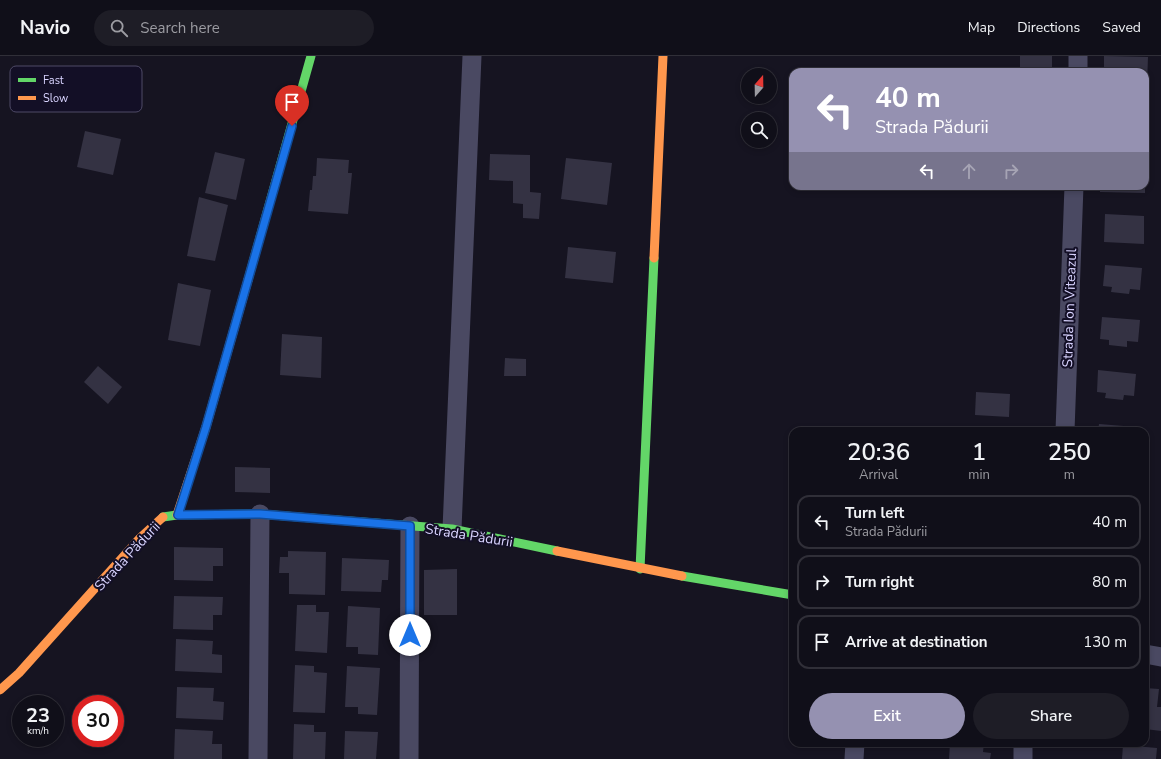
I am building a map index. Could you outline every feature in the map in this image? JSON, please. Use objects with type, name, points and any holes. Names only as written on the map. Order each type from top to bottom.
[{"type":"street","points":[[178,515],[210,412],[311,56]]},
{"type":"street","points":[[452,530],[472,56]]},
{"type":"street","points":[[640,569],[663,56]]},
{"type":"street","points":[[1078,56],[1078,68]]},
{"type":"street","name":"Strada Ion Viteazul","points":[[1065,427],[1074,190]]},
{"type":"street","points":[[258,759],[260,514]]},
{"type":"street","name":"Strada Pădurii","points":[[0,690],[19,673],[140,538],[163,518],[178,515],[260,514],[452,530],[640,569],[789,594]]},
{"type":"street","points":[[409,759],[410,526]]},
{"type":"street","points":[[1149,655],[1161,657]]},
{"type":"street","points":[[854,759],[855,747]]},
{"type":"street","points":[[1023,747],[1023,759]]},
{"type":"building","points":[[1020,56],[1052,56],[1052,68],[1020,68]]},
{"type":"building","points":[[1104,56],[1148,57],[1148,68],[1104,68]]},
{"type":"building","points":[[85,131],[121,139],[113,175],[77,167]]},
{"type":"building","points":[[215,152],[245,159],[236,200],[205,193]]},
{"type":"building","points":[[490,154],[530,155],[530,192],[541,193],[539,219],[523,218],[523,204],[513,203],[513,181],[489,180]]},
{"type":"building","points":[[317,158],[349,160],[348,173],[352,173],[348,214],[308,211],[313,176],[316,176]]},
{"type":"building","points":[[566,158],[612,163],[607,205],[561,199]]},
{"type":"building","points":[[1100,190],[1145,190],[1145,193],[1100,192]]},
{"type":"building","points":[[199,197],[228,205],[215,261],[187,256]]},
{"type":"building","points":[[1105,214],[1144,216],[1144,244],[1104,242]]},
{"type":"building","points":[[568,247],[616,252],[613,283],[565,278]]},
{"type":"building","points":[[1105,265],[1142,268],[1140,290],[1130,289],[1129,294],[1111,292],[1112,287],[1103,286]]},
{"type":"building","points":[[178,283],[211,290],[200,346],[168,340]]},
{"type":"building","points":[[1102,317],[1140,320],[1138,342],[1127,341],[1127,347],[1109,345],[1109,340],[1100,339]]},
{"type":"building","points":[[282,334],[322,337],[321,378],[280,375]]},
{"type":"building","points":[[505,358],[526,359],[526,376],[504,376]]},
{"type":"building","points":[[98,366],[122,387],[108,404],[84,382]]},
{"type":"building","points":[[1098,370],[1136,374],[1134,396],[1124,395],[1123,400],[1105,398],[1106,393],[1097,392]]},
{"type":"building","points":[[976,392],[1010,394],[1009,417],[975,415]]},
{"type":"building","points":[[1099,424],[1136,427],[1099,427]]},
{"type":"building","points":[[235,467],[270,468],[270,493],[235,492]]},
{"type":"building","points":[[174,547],[223,548],[223,566],[213,566],[213,581],[174,580]]},
{"type":"building","points":[[288,551],[326,552],[325,595],[289,594],[289,573],[279,573],[280,557],[288,557]]},
{"type":"building","points":[[342,558],[389,560],[388,580],[382,580],[381,592],[341,591]]},
{"type":"building","points":[[457,569],[457,615],[424,615],[424,570]]},
{"type":"building","points":[[174,596],[223,597],[222,615],[213,615],[213,630],[173,629]]},
{"type":"building","points":[[297,605],[316,605],[316,612],[329,612],[327,653],[295,651]]},
{"type":"building","points":[[348,606],[380,608],[378,655],[358,654],[358,647],[346,647]]},
{"type":"building","points":[[176,639],[213,641],[212,654],[222,655],[222,673],[175,671]]},
{"type":"building","points":[[295,665],[314,666],[314,672],[327,673],[325,713],[293,712]]},
{"type":"building","points":[[347,666],[380,668],[377,715],[358,714],[358,707],[345,707]]},
{"type":"building","points":[[177,687],[214,688],[213,701],[224,702],[223,720],[176,718]]},
{"type":"building","points":[[1149,688],[1159,689],[1157,707],[1161,707],[1161,731],[1149,730]]},
{"type":"building","points":[[294,724],[314,725],[314,732],[326,732],[325,759],[293,759]]},
{"type":"building","points":[[175,729],[213,731],[212,744],[222,744],[222,759],[174,759]]},
{"type":"building","points":[[345,731],[378,732],[376,759],[344,759]]},
{"type":"building","points":[[950,747],[984,747],[983,752],[991,753],[990,759],[949,759]]},
{"type":"building","points":[[1123,747],[1157,748],[1156,759],[1122,759]]},
{"type":"traffic: fast","points":[[248,280],[311,56]]},
{"type":"traffic: fast","points":[[640,569],[654,258]]},
{"type":"traffic: fast","points":[[163,517],[177,515],[260,514],[452,529],[557,551]]},
{"type":"traffic: fast","points":[[682,576],[789,594]]},
{"type":"traffic: slow","points":[[654,258],[663,56]]},
{"type":"traffic: slow","points":[[177,515],[206,427],[248,280]]},
{"type":"traffic: slow","points":[[0,690],[19,673],[140,538],[163,517]]},
{"type":"traffic: slow","points":[[557,551],[682,576]]},
{"type":"route","points":[[292,126],[206,427],[178,515],[260,514],[410,526],[410,635]]}]
